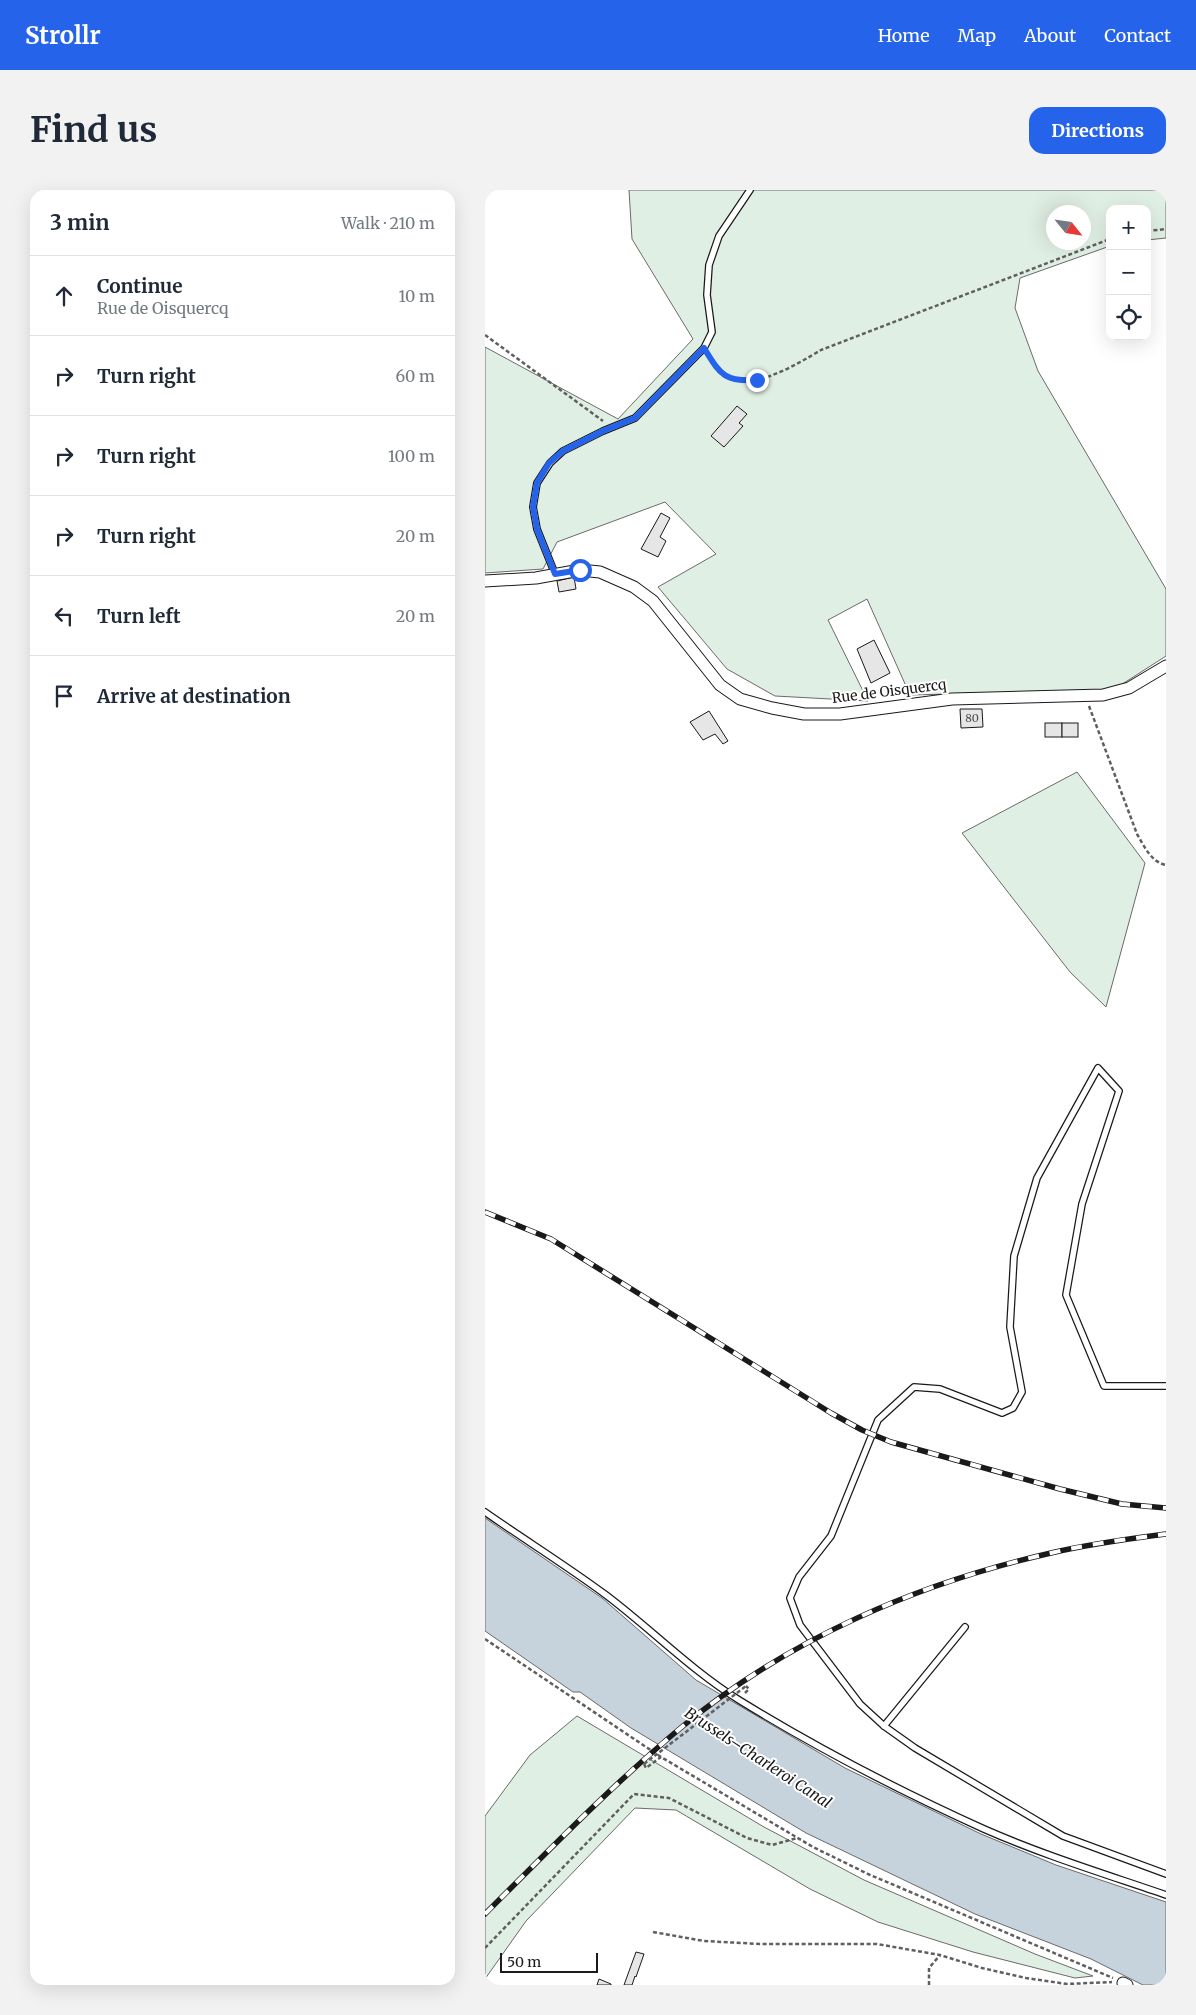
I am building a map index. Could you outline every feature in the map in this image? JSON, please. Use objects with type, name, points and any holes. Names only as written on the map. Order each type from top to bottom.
[{"type":"street","name":"Rue de Oisquercq","points":[[485,581],[536,578],[580,570],[600,572],[635,587],[653,601],[719,685],[740,700],[804,714],[840,714],[952,699],[1103,695],[1129,688],[1166,666]]},
{"type":"lane","points":[[555,574],[537,529],[533,507],[537,483],[549,463],[563,451],[635,418],[704,348],[712,332],[707,295],[709,265],[719,236],[750,190]]},
{"type":"lane","points":[[1166,1386],[1104,1386],[1066,1295],[1082,1204],[1119,1091],[1098,1068],[1037,1178],[1014,1256],[1010,1327],[1022,1392],[1013,1408],[1002,1412],[940,1389],[914,1387],[878,1420],[831,1536],[799,1578],[790,1598],[800,1626],[860,1704],[884,1726],[915,1748],[1063,1836],[1166,1874]]},
{"type":"lane","points":[[485,1512],[605,1594],[699,1673],[739,1700],[847,1762],[985,1829],[1060,1858],[1166,1895]]},
{"type":"lane","points":[[884,1726],[965,1627]]},
{"type":"path","points":[[1151,231],[1166,229]]},
{"type":"path","points":[[704,348],[718,371],[728,378],[747,380],[768,377],[789,369],[821,350],[1106,241]]},
{"type":"path","points":[[485,335],[613,427]]},
{"type":"path","points":[[1084,696],[1097,724],[1137,834],[1148,853],[1159,864],[1166,865]]},
{"type":"path","points":[[485,1639],[661,1757],[797,1838],[868,1874],[1125,1984]]},
{"type":"path","points":[[661,1757],[646,1768],[643,1764],[746,1686]]},
{"type":"path","points":[[485,1948],[634,1794],[669,1798],[747,1838],[772,1845],[797,1838]]},
{"type":"path","points":[[653,1932],[704,1941],[760,1944],[877,1944],[940,1955],[982,1968],[1042,1980],[1067,1984],[1125,1984]]},
{"type":"path","points":[[929,1985],[929,1968],[940,1955]]},
{"type":"green space","points":[[629,190],[1166,190],[1166,238],[1151,240],[1151,205],[1106,205],[1106,247],[1020,278],[1015,308],[1038,371],[1166,589],[1166,656],[1113,690],[910,695],[867,599],[828,620],[868,701],[775,696],[727,669],[658,587],[716,554],[665,502],[557,542],[543,569],[485,573],[485,347],[618,419],[693,339],[632,239]]},
{"type":"green space","points":[[1077,772],[1145,863],[1106,1007],[1070,972],[962,833]]},
{"type":"green space","points":[[577,1716],[764,1827],[864,1880],[1035,1954],[1093,1976],[1075,1978],[973,1952],[878,1922],[810,1889],[676,1810],[635,1808],[526,1921],[485,1979],[485,1816],[530,1755]]},
{"type":"water","name":"Brussels–Charleroi Canal","points":[[485,1518],[602,1598],[696,1680],[845,1768],[981,1834],[1056,1865],[1166,1902],[1166,1985],[1143,1985],[1091,1959],[975,1914],[806,1833],[631,1728],[580,1692],[573,1692],[485,1631]]},
{"type":"building","points":[[737,406],[747,414],[739,423],[743,426],[724,447],[711,436]]},
{"type":"building","points":[[661,513],[670,518],[660,537],[666,541],[658,557],[641,549]]},
{"type":"building","points":[[574,577],[576,589],[559,592],[557,581]]},
{"type":"building","points":[[874,640],[890,673],[871,683],[857,649]]},
{"type":"building","points":[[960,709],[982,709],[983,727],[961,728]]},
{"type":"building","points":[[709,711],[728,741],[723,744],[715,734],[703,740],[690,722]]},
{"type":"building","points":[[1045,723],[1062,723],[1062,737],[1045,737]]},
{"type":"building","points":[[1062,723],[1078,723],[1078,737],[1062,737]]},
{"type":"building","points":[[636,1952],[644,1954],[636,1977],[632,1985],[624,1985]]},
{"type":"building","points":[[599,1979],[611,1984],[611,1985],[597,1985]]},
{"type":"railway","points":[[485,1212],[551,1239],[831,1413],[862,1430],[891,1442],[1060,1489],[1122,1504],[1166,1508]]},
{"type":"railway","points":[[485,1914],[606,1794],[683,1726],[767,1666],[811,1641],[857,1618],[904,1598],[952,1580],[1001,1565],[1080,1547],[1166,1534]]},
{"type":"route","points":[[580,570],[555,574],[537,529],[533,507],[537,483],[549,463],[563,451],[603,431],[635,418],[704,348],[713,366],[723,375],[737,380],[757,380]]}]
